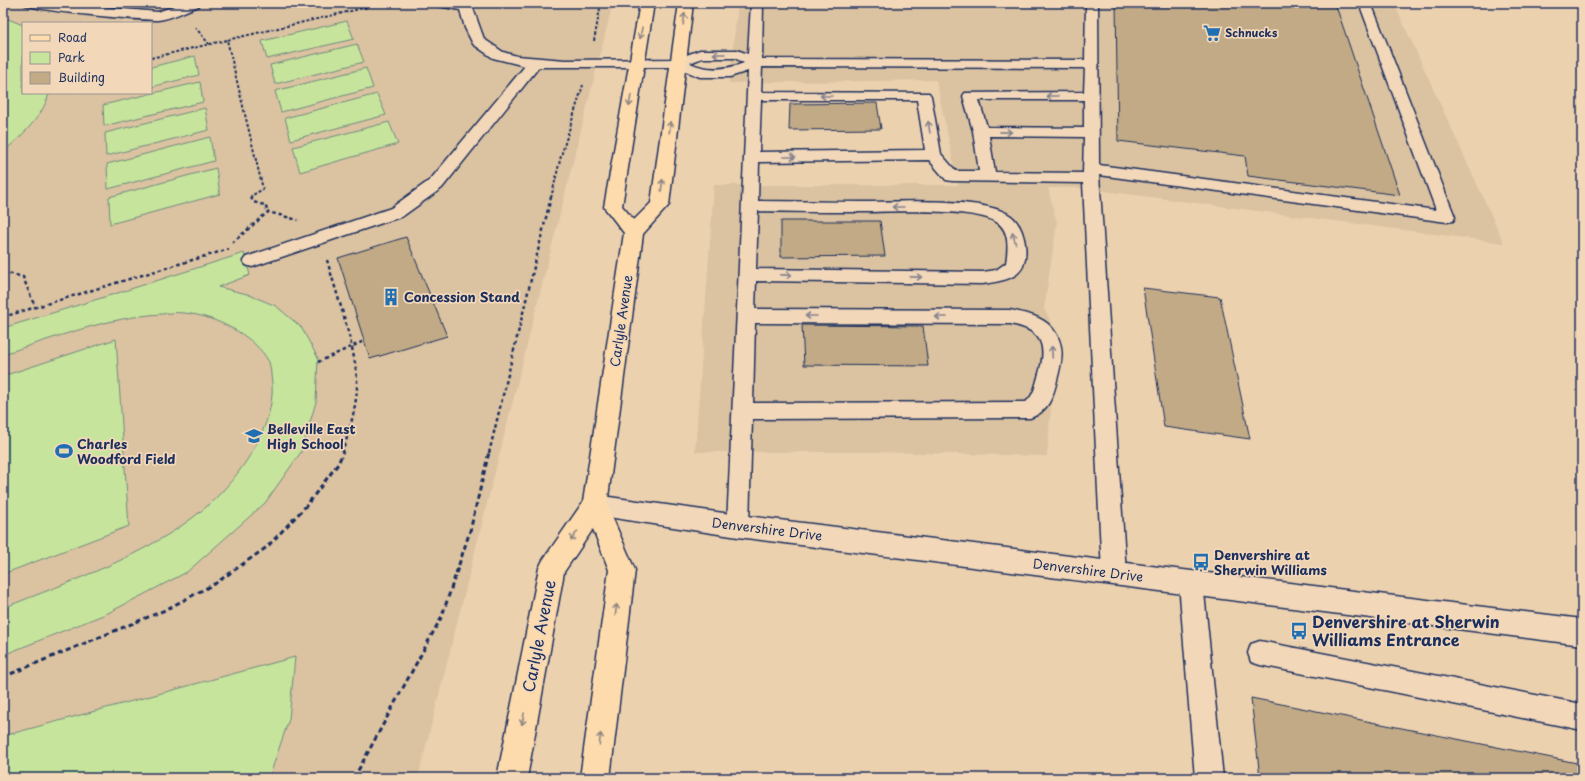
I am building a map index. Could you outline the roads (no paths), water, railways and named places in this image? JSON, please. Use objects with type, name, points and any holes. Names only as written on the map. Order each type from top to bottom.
[{"type":"main road","points":[[647,3],[612,207],[634,232],[660,205],[686,3]]},
{"type":"main road","name":"Carlyle Avenue","points":[[512,778],[552,568],[595,506],[634,232]]},
{"type":"main road","points":[[595,506],[622,570],[595,778]]},
{"type":"street","name":"Denvershire Drive","points":[[595,506],[738,526],[1582,632]]},
{"type":"lane","points":[[28,3],[70,9],[159,16],[194,3]]},
{"type":"lane","points":[[443,3],[465,5],[475,36],[484,46],[507,58],[535,63],[636,63],[678,62],[700,54],[737,54],[755,64]]},
{"type":"lane","points":[[738,526],[757,3]]},
{"type":"lane","points":[[1092,3],[1091,173],[1114,573]]},
{"type":"lane","points":[[753,96],[924,96],[933,155],[952,176],[988,177],[1091,173],[1447,217],[1365,3]]},
{"type":"lane","points":[[678,62],[700,73],[730,73],[755,64],[1092,64]]},
{"type":"lane","points":[[252,261],[396,212],[436,184],[535,63]]},
{"type":"lane","points":[[988,177],[981,131],[970,96],[1091,96]]},
{"type":"lane","points":[[981,131],[1091,133]]},
{"type":"lane","points":[[751,157],[933,155]]},
{"type":"lane","points":[[747,275],[982,278],[1000,274],[1014,266],[1018,250],[1011,226],[999,216],[979,212],[938,208],[749,206]]},
{"type":"lane","points":[[742,411],[1030,410],[1038,405],[1045,390],[1053,357],[1052,342],[1042,329],[1027,319],[1010,317],[746,316]]},
{"type":"lane","points":[[1191,583],[1209,778]]},
{"type":"lane","points":[[1260,653],[1582,717]]},
{"type":"place","name":"Schnucks","points":[[1212,33]]},
{"type":"place","name":"Concession Stand","points":[[391,297]]},
{"type":"place","name":"Belleville East High School","points":[[254,436]]},
{"type":"place","name":"Charles Woodford Field","points":[[64,451]]},
{"type":"place","name":"Denvershire at Sherwin Williams","points":[[1201,562]]},
{"type":"place","name":"Denvershire at Sherwin Williams Entrance","points":[[1299,631]]}]
